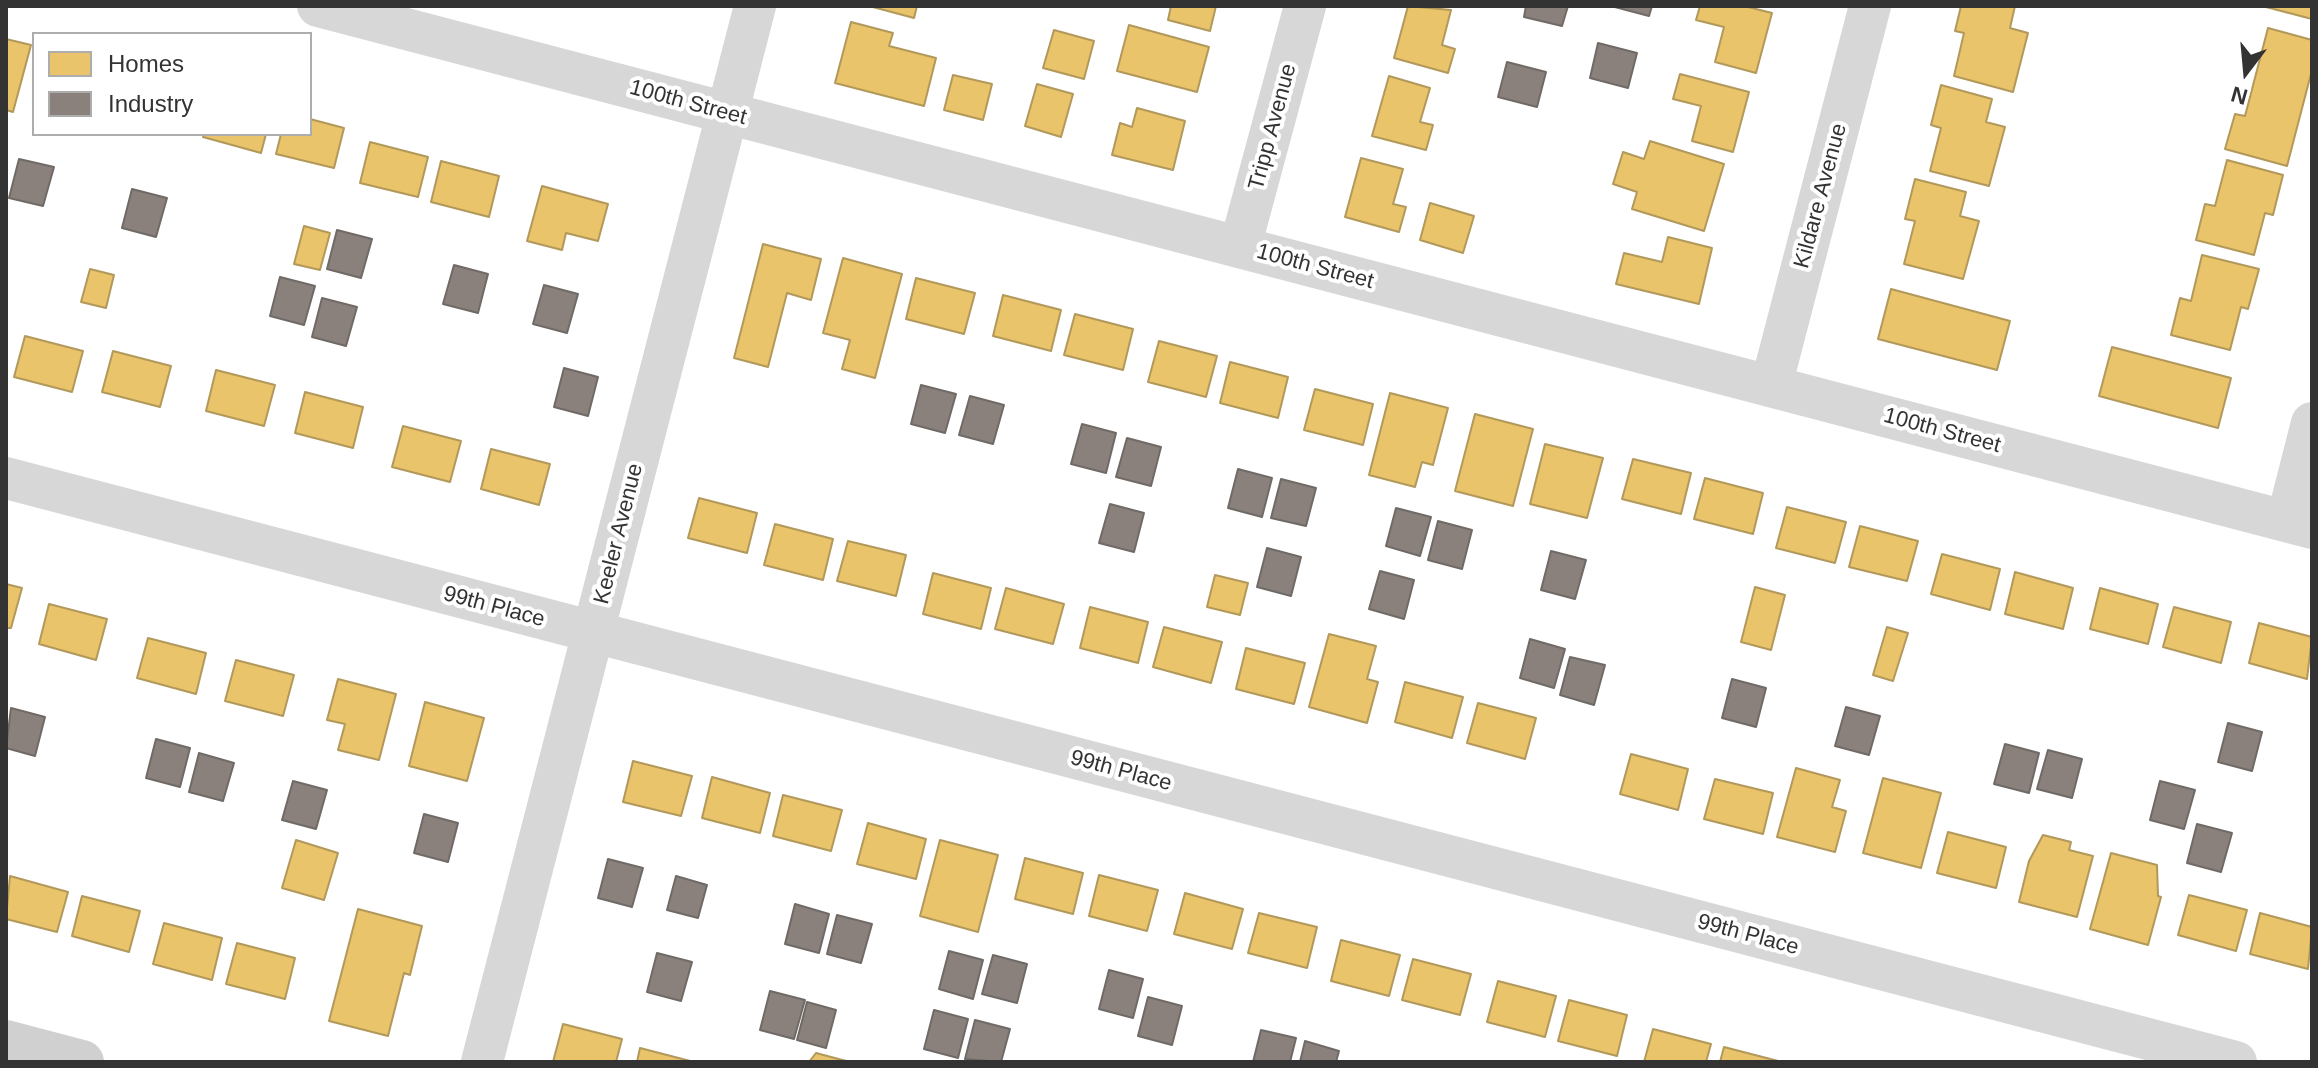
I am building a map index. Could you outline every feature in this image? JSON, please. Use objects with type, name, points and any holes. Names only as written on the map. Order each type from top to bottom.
[{"type":"street","name":"100th Street","points":[[318,6],[2299,524]]},
{"type":"street","name":"Keeler Avenue","points":[[482,1062],[755,6]]},
{"type":"street","name":"Tripp Avenue","points":[[1240,247],[1305,6]]},
{"type":"street","name":"Kildare Avenue","points":[[1771,386],[1870,6]]},
{"type":"street","points":[[2299,524],[2312,423]]},
{"type":"street","name":"99th Place","points":[[6,478],[2236,1062]]},
{"type":"street","points":[[6,1042],[82,1062]]},
{"type":"building: Homes","points":[[869,6],[917,6],[914,18]]},
{"type":"building: Homes","points":[[1171,6],[1216,6],[1210,31],[1168,20]]},
{"type":"building: Homes","points":[[1408,6],[1451,10],[1442,45],[1455,49],[1448,73],[1394,58]]},
{"type":"building: Homes","points":[[1700,6],[1744,6],[1772,13],[1756,73],[1715,62],[1724,27],[1696,20]]},
{"type":"building: Homes","points":[[1961,6],[2015,6],[2010,28],[2028,33],[2013,92],[1954,76],[1964,33],[1955,31]]},
{"type":"building: Homes","points":[[2262,6],[2312,6],[2312,19]]},
{"type":"building: Homes","points":[[851,22],[893,33],[889,46],[936,58],[924,106],[835,83]]},
{"type":"building: Homes","points":[[1129,25],[1209,47],[1197,92],[1117,71]]},
{"type":"building: Homes","points":[[2268,28],[2312,40],[2312,70],[2287,166],[2225,149],[2235,114],[2245,116]]},
{"type":"building: Homes","points":[[1054,30],[1094,41],[1084,79],[1043,68]]},
{"type":"building: Homes","points":[[6,39],[31,45],[13,112],[6,110]]},
{"type":"building: Homes","points":[[1680,74],[1749,92],[1733,152],[1692,141],[1701,106],[1673,99]]},
{"type":"building: Homes","points":[[953,75],[992,84],[983,120],[944,110]]},
{"type":"building: Homes","points":[[1389,76],[1430,88],[1420,122],[1433,125],[1426,150],[1372,136]]},
{"type":"building: Homes","points":[[1037,84],[1073,94],[1061,137],[1025,126]]},
{"type":"building: Homes","points":[[1941,85],[1992,99],[1986,122],[2005,127],[1989,186],[1930,171],[1941,128],[1931,125]]},
{"type":"building: Homes","points":[[1137,108],[1185,121],[1173,170],[1112,155],[1120,123],[1132,127]]},
{"type":"building: Homes","points":[[312,120],[344,128],[334,168],[276,154],[280,136],[312,136]]},
{"type":"building: Homes","points":[[203,136],[265,136],[261,153]]},
{"type":"building: Homes","points":[[1650,141],[1724,164],[1704,231],[1632,209],[1637,192],[1613,184],[1623,152],[1644,159]]},
{"type":"building: Homes","points":[[370,142],[428,157],[418,197],[360,183]]},
{"type":"building: Homes","points":[[1361,158],[1403,169],[1393,204],[1406,207],[1399,232],[1345,217]]},
{"type":"building: Homes","points":[[2227,160],[2283,175],[2273,215],[2265,213],[2254,255],[2196,240],[2205,204],[2215,206]]},
{"type":"building: Homes","points":[[441,161],[499,176],[489,217],[431,202]]},
{"type":"building: Homes","points":[[1915,179],[1966,192],[1960,216],[1979,221],[1963,279],[1904,264],[1915,221],[1905,219]]},
{"type":"building: Homes","points":[[542,186],[608,204],[598,241],[566,233],[562,250],[527,241]]},
{"type":"building: Homes","points":[[1430,203],[1474,216],[1463,253],[1420,240]]},
{"type":"building: Homes","points":[[304,226],[330,233],[320,270],[294,264]]},
{"type":"building: Homes","points":[[1668,237],[1712,248],[1699,304],[1616,284],[1624,253],[1662,262]]},
{"type":"building: Homes","points":[[763,244],[821,259],[811,300],[787,293],[768,367],[734,358]]},
{"type":"building: Homes","points":[[2202,255],[2259,269],[2248,309],[2241,307],[2230,350],[2171,335],[2180,298],[2191,301]]},
{"type":"building: Homes","points":[[843,258],[902,274],[875,378],[842,369],[850,340],[823,333]]},
{"type":"building: Homes","points":[[90,269],[114,275],[106,308],[81,302]]},
{"type":"building: Homes","points":[[916,278],[975,293],[964,334],[906,319]]},
{"type":"building: Homes","points":[[1891,289],[2010,321],[1997,370],[1878,339]]},
{"type":"building: Homes","points":[[1003,295],[1061,310],[1051,351],[993,336]]},
{"type":"building: Homes","points":[[1075,314],[1133,329],[1123,370],[1064,355]]},
{"type":"building: Homes","points":[[25,336],[83,351],[72,392],[14,377]]},
{"type":"building: Homes","points":[[1159,341],[1217,356],[1206,397],[1148,382]]},
{"type":"building: Homes","points":[[2112,347],[2231,378],[2218,428],[2099,396]]},
{"type":"building: Homes","points":[[113,351],[171,366],[160,407],[102,392]]},
{"type":"building: Homes","points":[[1230,362],[1288,377],[1278,418],[1220,403]]},
{"type":"building: Homes","points":[[216,370],[275,385],[264,426],[206,411]]},
{"type":"building: Homes","points":[[1315,389],[1373,404],[1363,445],[1304,430]]},
{"type":"building: Homes","points":[[305,392],[363,407],[353,448],[295,433]]},
{"type":"building: Homes","points":[[1390,393],[1448,408],[1433,465],[1422,462],[1415,487],[1369,475]]},
{"type":"building: Homes","points":[[1475,414],[1533,429],[1513,506],[1455,491]]},
{"type":"building: Homes","points":[[403,426],[461,441],[450,482],[392,467]]},
{"type":"building: Homes","points":[[1545,444],[1603,458],[1587,518],[1530,504]]},
{"type":"building: Homes","points":[[491,449],[550,464],[539,505],[481,489]]},
{"type":"building: Homes","points":[[1633,459],[1691,473],[1681,514],[1622,499]]},
{"type":"building: Homes","points":[[1705,478],[1763,493],[1753,534],[1694,519]]},
{"type":"building: Homes","points":[[699,498],[757,513],[747,553],[688,538]]},
{"type":"building: Homes","points":[[1787,507],[1846,522],[1835,563],[1776,548]]},
{"type":"building: Homes","points":[[775,524],[833,539],[823,580],[764,565]]},
{"type":"building: Homes","points":[[1860,526],[1918,541],[1907,581],[1849,567]]},
{"type":"building: Homes","points":[[848,541],[906,555],[896,596],[837,581]]},
{"type":"building: Homes","points":[[1942,554],[2000,569],[1990,610],[1931,594]]},
{"type":"building: Homes","points":[[2015,572],[2073,588],[2063,629],[2005,614]]},
{"type":"building: Homes","points":[[933,573],[991,588],[981,629],[923,614]]},
{"type":"building: Homes","points":[[1215,575],[1248,583],[1240,615],[1207,607]]},
{"type":"building: Homes","points":[[6,584],[22,588],[11,628],[6,628]]},
{"type":"building: Homes","points":[[1755,587],[1785,595],[1771,650],[1741,642]]},
{"type":"building: Homes","points":[[1006,588],[1064,604],[1053,644],[995,629]]},
{"type":"building: Homes","points":[[2100,588],[2158,604],[2148,644],[2090,629]]},
{"type":"building: Homes","points":[[49,604],[107,619],[96,660],[39,644]]},
{"type":"building: Homes","points":[[1090,607],[1148,622],[1138,663],[1080,648]]},
{"type":"building: Homes","points":[[2174,607],[2231,622],[2221,663],[2163,647]]},
{"type":"building: Homes","points":[[2259,623],[2312,637],[2307,679],[2249,663]]},
{"type":"building: Homes","points":[[1164,627],[1222,642],[1211,683],[1153,667]]},
{"type":"building: Homes","points":[[1887,627],[1908,633],[1893,681],[1873,675]]},
{"type":"building: Homes","points":[[1329,634],[1376,646],[1367,679],[1378,682],[1367,723],[1309,707]]},
{"type":"building: Homes","points":[[148,638],[206,653],[196,694],[137,678]]},
{"type":"building: Homes","points":[[1246,648],[1305,663],[1294,704],[1236,689]]},
{"type":"building: Homes","points":[[236,660],[294,675],[283,716],[225,701]]},
{"type":"building: Homes","points":[[338,679],[396,694],[379,760],[338,750],[345,724],[327,720]]},
{"type":"building: Homes","points":[[1405,682],[1463,697],[1452,738],[1395,722]]},
{"type":"building: Homes","points":[[425,702],[484,718],[467,781],[409,766]]},
{"type":"building: Homes","points":[[1478,703],[1536,718],[1525,759],[1467,743]]},
{"type":"building: Homes","points":[[1631,754],[1688,769],[1678,810],[1620,794]]},
{"type":"building: Homes","points":[[633,761],[692,776],[681,816],[623,802]]},
{"type":"building: Homes","points":[[1796,768],[1840,780],[1832,807],[1846,811],[1835,852],[1777,837]]},
{"type":"building: Homes","points":[[712,777],[770,793],[760,833],[702,818]]},
{"type":"building: Homes","points":[[1883,778],[1941,793],[1921,868],[1863,853]]},
{"type":"building: Homes","points":[[1715,779],[1773,793],[1763,834],[1704,819]]},
{"type":"building: Homes","points":[[783,795],[842,810],[831,851],[773,836]]},
{"type":"building: Homes","points":[[868,823],[926,839],[916,879],[857,864]]},
{"type":"building: Homes","points":[[1948,832],[2006,847],[1996,888],[1937,873]]},
{"type":"building: Homes","points":[[2043,835],[2071,842],[2069,850],[2093,856],[2077,917],[2019,902],[2029,861]]},
{"type":"building: Homes","points":[[296,840],[338,853],[324,900],[282,888]]},
{"type":"building: Homes","points":[[940,840],[998,855],[978,932],[920,916]]},
{"type":"building: Homes","points":[[2111,853],[2157,865],[2158,896],[2161,897],[2148,945],[2090,929]]},
{"type":"building: Homes","points":[[1025,858],[1083,873],[1073,914],[1015,899]]},
{"type":"building: Homes","points":[[1099,875],[1158,890],[1147,931],[1089,916]]},
{"type":"building: Homes","points":[[10,876],[68,892],[57,932],[6,919]]},
{"type":"building: Homes","points":[[1185,893],[1243,909],[1232,949],[1174,934]]},
{"type":"building: Homes","points":[[2189,895],[2247,910],[2236,951],[2178,935]]},
{"type":"building: Homes","points":[[82,896],[140,911],[129,952],[72,936]]},
{"type":"building: Homes","points":[[358,909],[422,926],[410,975],[404,973],[388,1036],[329,1021]]},
{"type":"building: Homes","points":[[1259,913],[1317,927],[1307,968],[1248,953]]},
{"type":"building: Homes","points":[[2260,913],[2312,927],[2308,969],[2250,954]]},
{"type":"building: Homes","points":[[164,923],[222,938],[212,980],[153,964]]},
{"type":"building: Homes","points":[[1341,940],[1400,955],[1389,996],[1331,981]]},
{"type":"building: Homes","points":[[237,943],[295,958],[285,999],[226,984]]},
{"type":"building: Homes","points":[[1413,959],[1471,974],[1460,1015],[1402,1000]]},
{"type":"building: Homes","points":[[1498,981],[1556,996],[1545,1037],[1487,1022]]},
{"type":"building: Homes","points":[[1569,1000],[1627,1015],[1617,1056],[1558,1041]]},
{"type":"building: Homes","points":[[563,1024],[622,1039],[616,1062],[553,1062]]},
{"type":"building: Homes","points":[[1653,1029],[1711,1044],[1706,1062],[1644,1062]]},
{"type":"building: Homes","points":[[1724,1047],[1782,1062],[1720,1062]]},
{"type":"building: Homes","points":[[640,1048],[694,1062],[637,1062]]},
{"type":"building: Homes","points":[[816,1053],[850,1062],[809,1062]]},
{"type":"building: Industry","points":[[1526,6],[1568,6],[1562,26],[1524,17]]},
{"type":"building: Industry","points":[[1611,6],[1652,6],[1649,16]]},
{"type":"building: Industry","points":[[1598,43],[1637,53],[1628,88],[1590,78]]},
{"type":"building: Industry","points":[[1507,62],[1546,72],[1537,107],[1498,97]]},
{"type":"building: Industry","points":[[19,159],[54,167],[43,206],[9,198]]},
{"type":"building: Industry","points":[[132,189],[167,198],[156,237],[122,228]]},
{"type":"building: Industry","points":[[337,230],[372,239],[361,278],[327,269]]},
{"type":"building: Industry","points":[[454,265],[488,274],[478,313],[443,304]]},
{"type":"building: Industry","points":[[280,277],[315,286],[304,325],[270,316]]},
{"type":"building: Industry","points":[[544,285],[578,294],[567,333],[533,324]]},
{"type":"building: Industry","points":[[322,298],[357,307],[346,346],[312,337]]},
{"type":"building: Industry","points":[[564,368],[598,377],[588,416],[554,407]]},
{"type":"building: Industry","points":[[921,385],[956,394],[945,433],[911,424]]},
{"type":"building: Industry","points":[[970,396],[1004,405],[993,444],[959,435]]},
{"type":"building: Industry","points":[[1082,424],[1116,433],[1106,473],[1071,464]]},
{"type":"building: Industry","points":[[1127,438],[1161,447],[1151,486],[1116,477]]},
{"type":"building: Industry","points":[[1238,469],[1272,478],[1262,517],[1228,508]]},
{"type":"building: Industry","points":[[1281,479],[1316,488],[1306,526],[1271,518]]},
{"type":"building: Industry","points":[[1110,504],[1144,513],[1134,552],[1099,543]]},
{"type":"building: Industry","points":[[1396,508],[1431,517],[1420,556],[1386,546]]},
{"type":"building: Industry","points":[[1438,521],[1472,530],[1462,569],[1428,560]]},
{"type":"building: Industry","points":[[1267,548],[1301,557],[1291,596],[1257,587]]},
{"type":"building: Industry","points":[[1551,551],[1586,560],[1575,599],[1541,590]]},
{"type":"building: Industry","points":[[1380,571],[1414,580],[1404,619],[1369,609]]},
{"type":"building: Industry","points":[[1530,639],[1565,649],[1554,688],[1520,678]]},
{"type":"building: Industry","points":[[1570,657],[1605,665],[1594,705],[1560,695]]},
{"type":"building: Industry","points":[[1732,679],[1766,688],[1756,727],[1722,718]]},
{"type":"building: Industry","points":[[1846,707],[1880,716],[1869,755],[1835,746]]},
{"type":"building: Industry","points":[[11,708],[45,717],[35,756],[6,748]]},
{"type":"building: Industry","points":[[2228,723],[2262,732],[2252,771],[2218,762]]},
{"type":"building: Industry","points":[[156,739],[190,748],[180,787],[146,778]]},
{"type":"building: Industry","points":[[2005,744],[2039,753],[2029,793],[1994,784]]},
{"type":"building: Industry","points":[[2048,750],[2082,759],[2072,798],[2037,789]]},
{"type":"building: Industry","points":[[199,753],[234,763],[223,801],[189,792]]},
{"type":"building: Industry","points":[[293,781],[327,790],[316,829],[282,820]]},
{"type":"building: Industry","points":[[2160,781],[2195,790],[2184,829],[2150,820]]},
{"type":"building: Industry","points":[[424,814],[458,823],[448,862],[414,853]]},
{"type":"building: Industry","points":[[2197,824],[2232,833],[2221,872],[2187,863]]},
{"type":"building: Industry","points":[[608,859],[643,868],[632,907],[598,898]]},
{"type":"building: Industry","points":[[676,876],[707,885],[698,918],[667,910]]},
{"type":"building: Industry","points":[[795,904],[829,914],[819,953],[785,944]]},
{"type":"building: Industry","points":[[837,915],[872,924],[861,963],[827,954]]},
{"type":"building: Industry","points":[[949,951],[983,960],[973,999],[939,989]]},
{"type":"building: Industry","points":[[657,953],[692,962],[681,1001],[647,992]]},
{"type":"building: Industry","points":[[993,955],[1027,964],[1017,1003],[982,994]]},
{"type":"building: Industry","points":[[1109,970],[1143,979],[1133,1018],[1099,1009]]},
{"type":"building: Industry","points":[[770,991],[805,1000],[794,1039],[760,1030]]},
{"type":"building: Industry","points":[[1148,997],[1182,1006],[1172,1045],[1138,1036]]},
{"type":"building: Industry","points":[[807,1002],[836,1010],[826,1048],[797,1040]]},
{"type":"building: Industry","points":[[934,1010],[968,1019],[958,1058],[924,1049]]},
{"type":"building: Industry","points":[[975,1020],[1010,1029],[1001,1062],[965,1059]]},
{"type":"building: Industry","points":[[1261,1030],[1296,1038],[1290,1062],[1253,1062]]},
{"type":"building: Industry","points":[[1305,1041],[1339,1051],[1336,1062],[1300,1062]]}]
